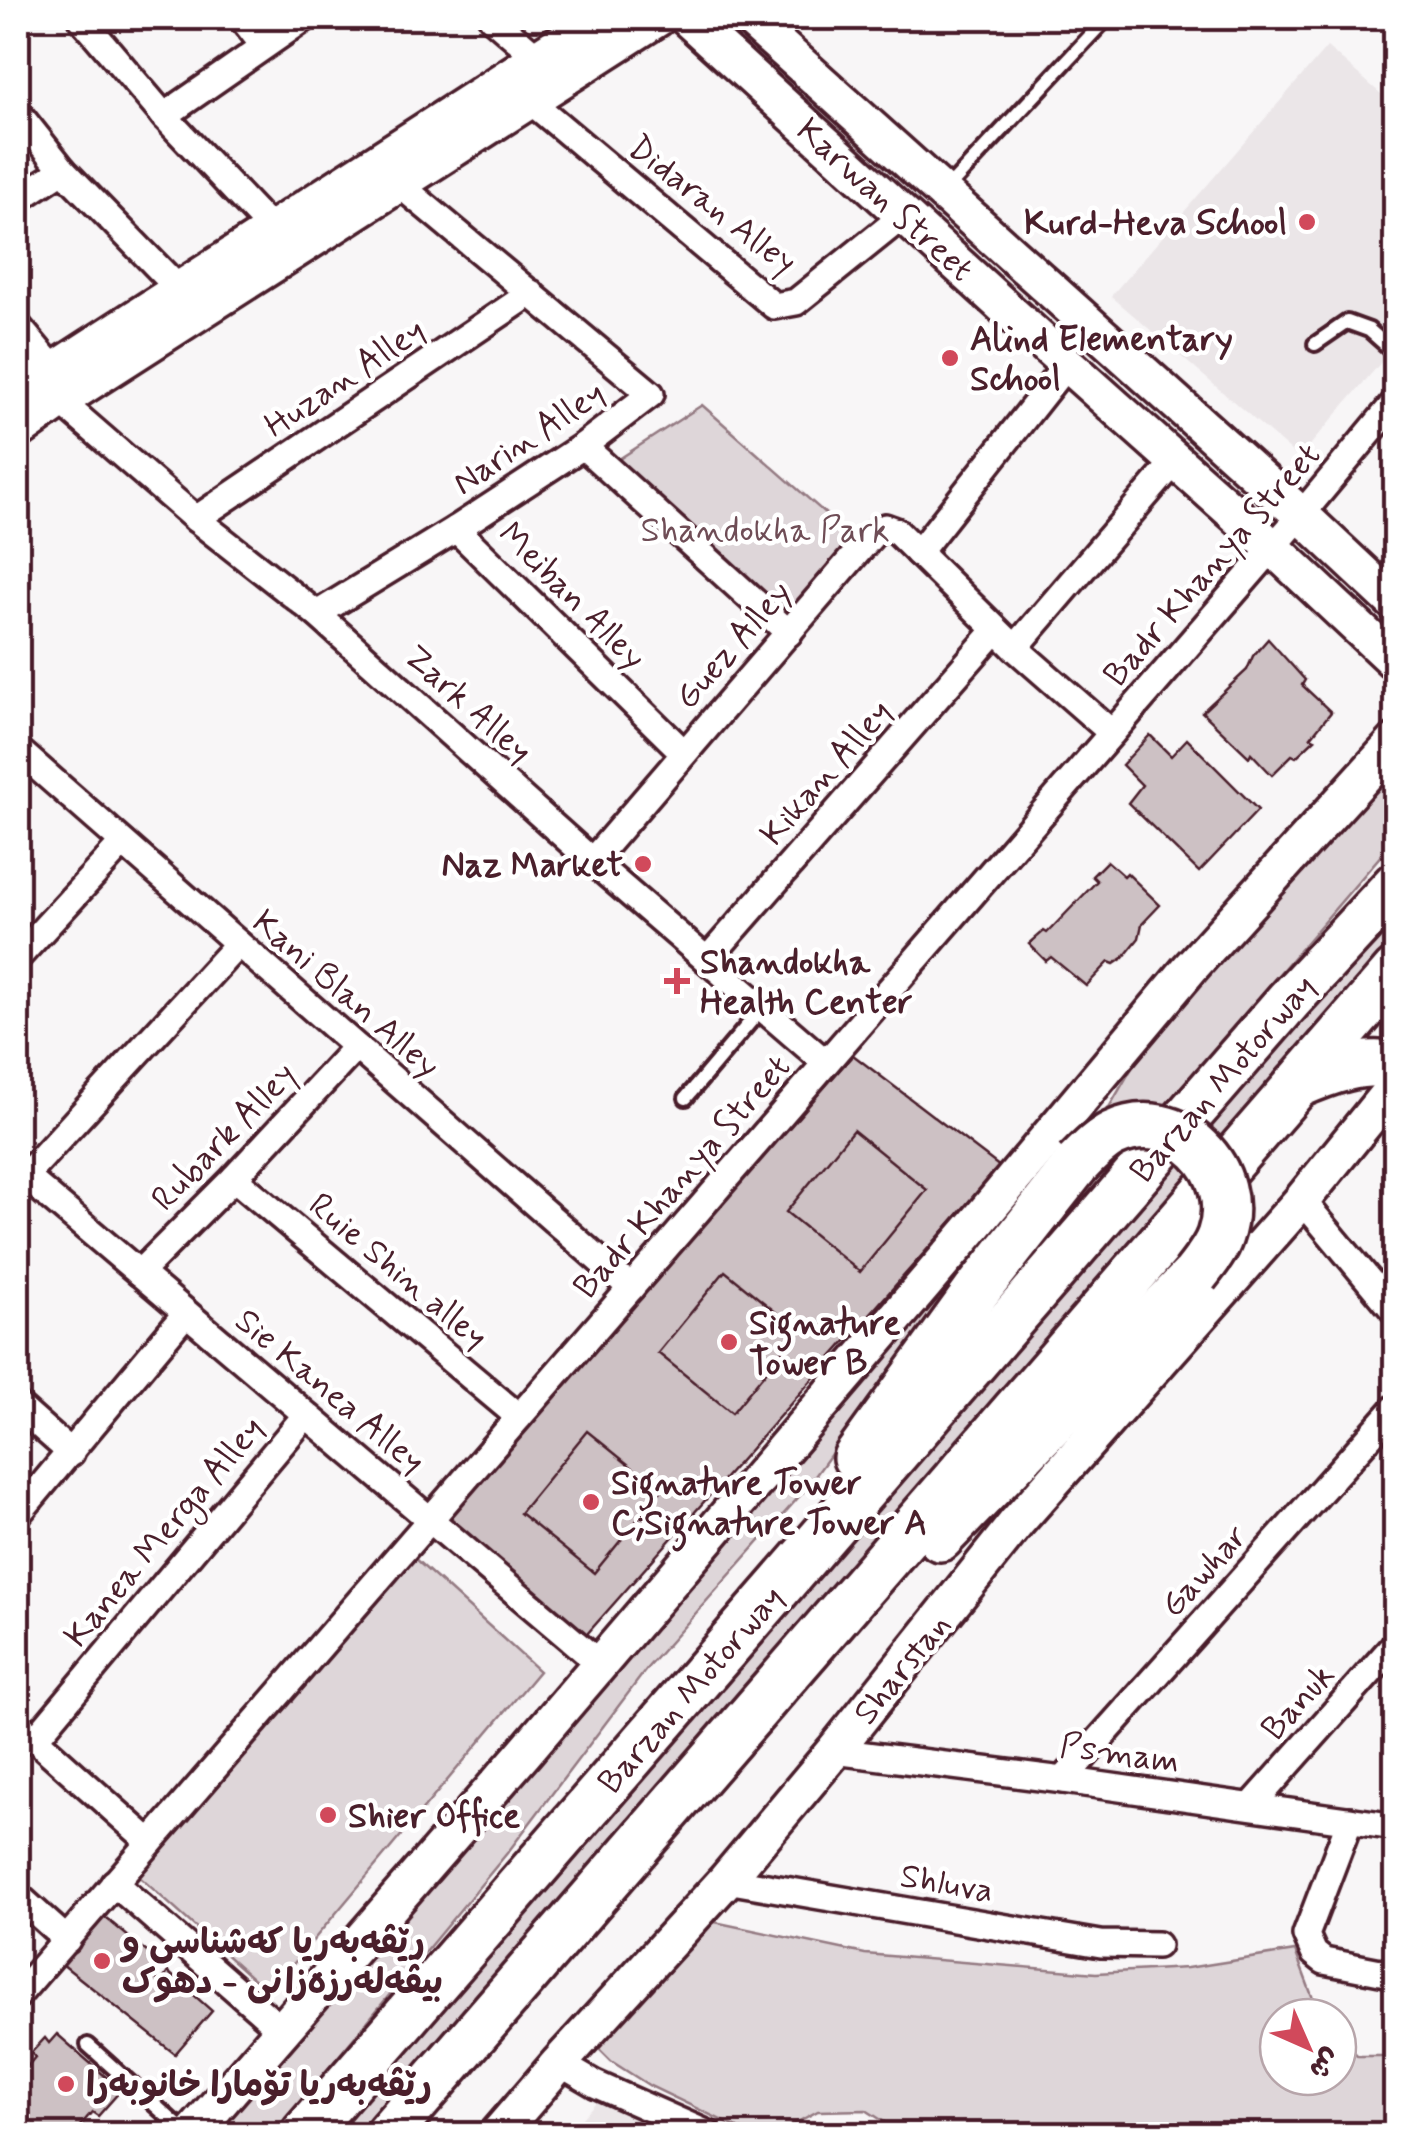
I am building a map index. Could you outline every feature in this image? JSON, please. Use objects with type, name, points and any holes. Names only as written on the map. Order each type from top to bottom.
[{"type":"highway","name":"Barzan Motorway","points":[[304,2134],[1276,1015],[1396,885]]},
{"type":"highway","name":"Barzan Motorway","points":[[388,2134],[1384,984]]},
{"type":"highway","points":[[1384,984],[1385,1033],[1396,1053]]},
{"type":"highway","points":[[1296,1086],[1328,1073],[1368,1064],[1396,1066]]},
{"type":"highway","points":[[649,1735],[976,1292],[1077,1164],[1114,1134],[1142,1126],[1170,1130],[1192,1142],[1211,1161],[1222,1184],[1225,1212],[1220,1236],[1209,1257],[919,1559],[701,1776]]},
{"type":"highway","points":[[424,2134],[457,2056]]},
{"type":"main road","points":[[18,431],[57,385],[179,289],[599,18]]},
{"type":"main road","points":[[18,394],[57,385],[400,184],[658,18]]},
{"type":"main road","name":"Karwan Street","points":[[687,18],[1396,663]]},
{"type":"main road","name":"Karwan Street","points":[[749,18],[1396,604]]},
{"type":"main road","points":[[190,2134],[600,1664],[1190,968],[1396,741]]},
{"type":"main road","name":"Sharstan","points":[[498,2134],[726,1880],[1018,1522],[1302,1200],[1396,1084]]},
{"type":"street","points":[[81,18],[164,116],[270,230]]},
{"type":"street","points":[[242,18],[263,45]]},
{"type":"street","points":[[164,116],[305,18]]},
{"type":"street","points":[[492,18],[537,57]]},
{"type":"street","name":"Didaran Alley","points":[[529,100],[774,306],[796,302],[904,214]]},
{"type":"street","points":[[18,112],[63,170],[179,289]]},
{"type":"street","points":[[18,199],[63,170]]},
{"type":"street","name":"Narin Alley","points":[[317,614],[583,446],[651,394],[400,184]]},
{"type":"street","name":"Huzan Alley","points":[[196,519],[532,293]]},
{"type":"street","name":"Zark Alley","points":[[18,326],[57,385],[196,519],[317,614],[592,861],[826,1062]]},
{"type":"street","points":[[918,553],[1067,364]]},
{"type":"street","name":"Badr Khanya Street","points":[[18,1996],[1301,516],[1396,400]]},
{"type":"street","points":[[583,446],[789,632]]},
{"type":"street","points":[[1015,648],[1176,460]]},
{"type":"street","name":"Guez Alley","points":[[592,861],[873,534],[885,527],[896,531],[1015,648],[1112,733]]},
{"type":"street","name":"Meiban Alley","points":[[456,528],[684,754]]},
{"type":"street","name":"Kikan Alley","points":[[707,960],[996,630]]},
{"type":"street","name":"Kani Blan Alley","points":[[18,750],[631,1288]]},
{"type":"street","points":[[18,956],[123,843]]},
{"type":"street","points":[[21,1173],[238,944]]},
{"type":"street","name":"Rubark Alley","points":[[139,1273],[356,1047]]},
{"type":"street","name":"Sie Kanea Alley","points":[[21,1173],[600,1664]]},
{"type":"street","name":"Ruie Shin alley","points":[[234,1178],[519,1417]]},
{"type":"street","points":[[1302,1200],[1396,1313]]},
{"type":"street","points":[[18,1514],[186,1313]]},
{"type":"street","points":[[18,1406],[71,1453]]},
{"type":"street","name":"Gawhar","points":[[1063,1780],[1396,1407]]},
{"type":"street","name":"Kanea Merga Alley","points":[[26,1731],[306,1415]]},
{"type":"street","name":"Banuk","points":[[1251,1806],[1396,1643]]},
{"type":"street","points":[[26,1731],[150,1842]]},
{"type":"street","name":"Psmam","points":[[834,1751],[1396,1826]]},
{"type":"street","points":[[1350,1820],[1306,1935],[1314,1952],[1324,1961],[1396,1975]]},
{"type":"street","name":"Shluva","points":[[726,1880],[1101,1944],[1157,1945]]},
{"type":"street","points":[[114,1884],[283,2031]]},
{"type":"street","points":[[18,1896],[67,1940]]},
{"type":"street","points":[[559,2064],[708,2134]]},
{"type":"lane","points":[[943,193],[1107,18]]},
{"type":"lane","points":[[1315,344],[1347,322],[1369,330],[1396,354]]},
{"type":"lane","points":[[686,1098],[762,1008]]},
{"type":"lane","points":[[88,2045],[190,2134]]},
{"type":"shaded area","points":[[1327,47],[1395,106],[1395,346],[1299,458],[1111,296]]},
{"type":"shaded area","points":[[603,2094],[685,2134],[568,2134]]},
{"type":"green space","name":"Shandokha Park","points":[[702,405],[860,544],[789,619],[613,463]]},
{"type":"green space","points":[[1395,750],[1395,839],[1157,1116],[1100,1123],[1133,1066]]},
{"type":"green space","points":[[1395,900],[1395,947],[360,2134],[328,2134]]},
{"type":"green space","points":[[937,1282],[947,1294],[805,1490],[648,1667],[508,1852],[274,2134],[205,2134]]},
{"type":"green space","points":[[413,1557],[539,1671],[269,1993],[135,1873]]},
{"type":"green space","points":[[710,1921],[865,1954],[1096,1973],[1187,1968],[1295,1951],[1312,1997],[1258,1997],[1258,2097],[1358,2097],[1358,2056],[1395,2056],[1395,2134],[903,2134],[866,2110],[818,2111],[775,2134],[750,2134],[650,2086],[611,2061],[596,2046]]},
{"type":"building","points":[[1268,639],[1305,680],[1302,685],[1331,712],[1311,737],[1315,739],[1272,775],[1202,712],[1247,670]]},
{"type":"building","points":[[1150,735],[1171,756],[1187,739],[1258,810],[1199,872],[1128,803],[1142,785],[1122,765]]},
{"type":"building","points":[[1107,861],[1124,876],[1127,873],[1160,905],[1142,924],[1139,938],[1123,958],[1114,964],[1109,962],[1086,986],[1051,957],[1046,961],[1029,944],[1044,931],[1047,933],[1097,881],[1092,876]]},
{"type":"building","points":[[853,1055],[1000,1167],[579,1643],[441,1519]]},
{"type":"building","points":[[853,1130],[927,1190],[860,1272],[786,1212]]},
{"type":"building","name":"Signature Tower B","points":[[725,1271],[799,1331],[732,1413],[658,1353]]},
{"type":"building","name":"Signature Tower C;Signature Tower A","points":[[587,1431],[661,1491],[594,1573],[520,1513]]},
{"type":"building","points":[[100,1913],[159,1962],[149,1972],[161,1983],[168,1972],[212,2011],[175,2054],[57,1960]]},
{"type":"building","name":"رێڤەبەریا تۆمارا خانوبەرا","points":[[57,2034],[121,2090],[98,2116],[92,2112],[73,2134],[18,2134],[18,2078],[35,2057],[31,2053],[45,2038],[49,2043]]},
{"type":"place","name":"Kurd-Heva School","points":[[1307,222]]},
{"type":"place","name":"Alind Elementary School","points":[[950,358]]},
{"type":"place","name":"Naz Market","points":[[643,864]]},
{"type":"place","name":"Shandokha Health Center","points":[[677,981]]},
{"type":"place","name":"Signature Tower B","points":[[729,1342]]},
{"type":"place","name":"Signature Tower C;Signature Tower A","points":[[591,1502]]},
{"type":"place","name":"Shier Office","points":[[328,1815]]},
{"type":"place","name":"رێڤەبەریا کەشناسی و بیڤەلەرزەزانی - دهوک","points":[[102,1961]]},
{"type":"place","name":"رێڤەبەریا تۆمارا خانوبەرا","points":[[66,2084]]}]
